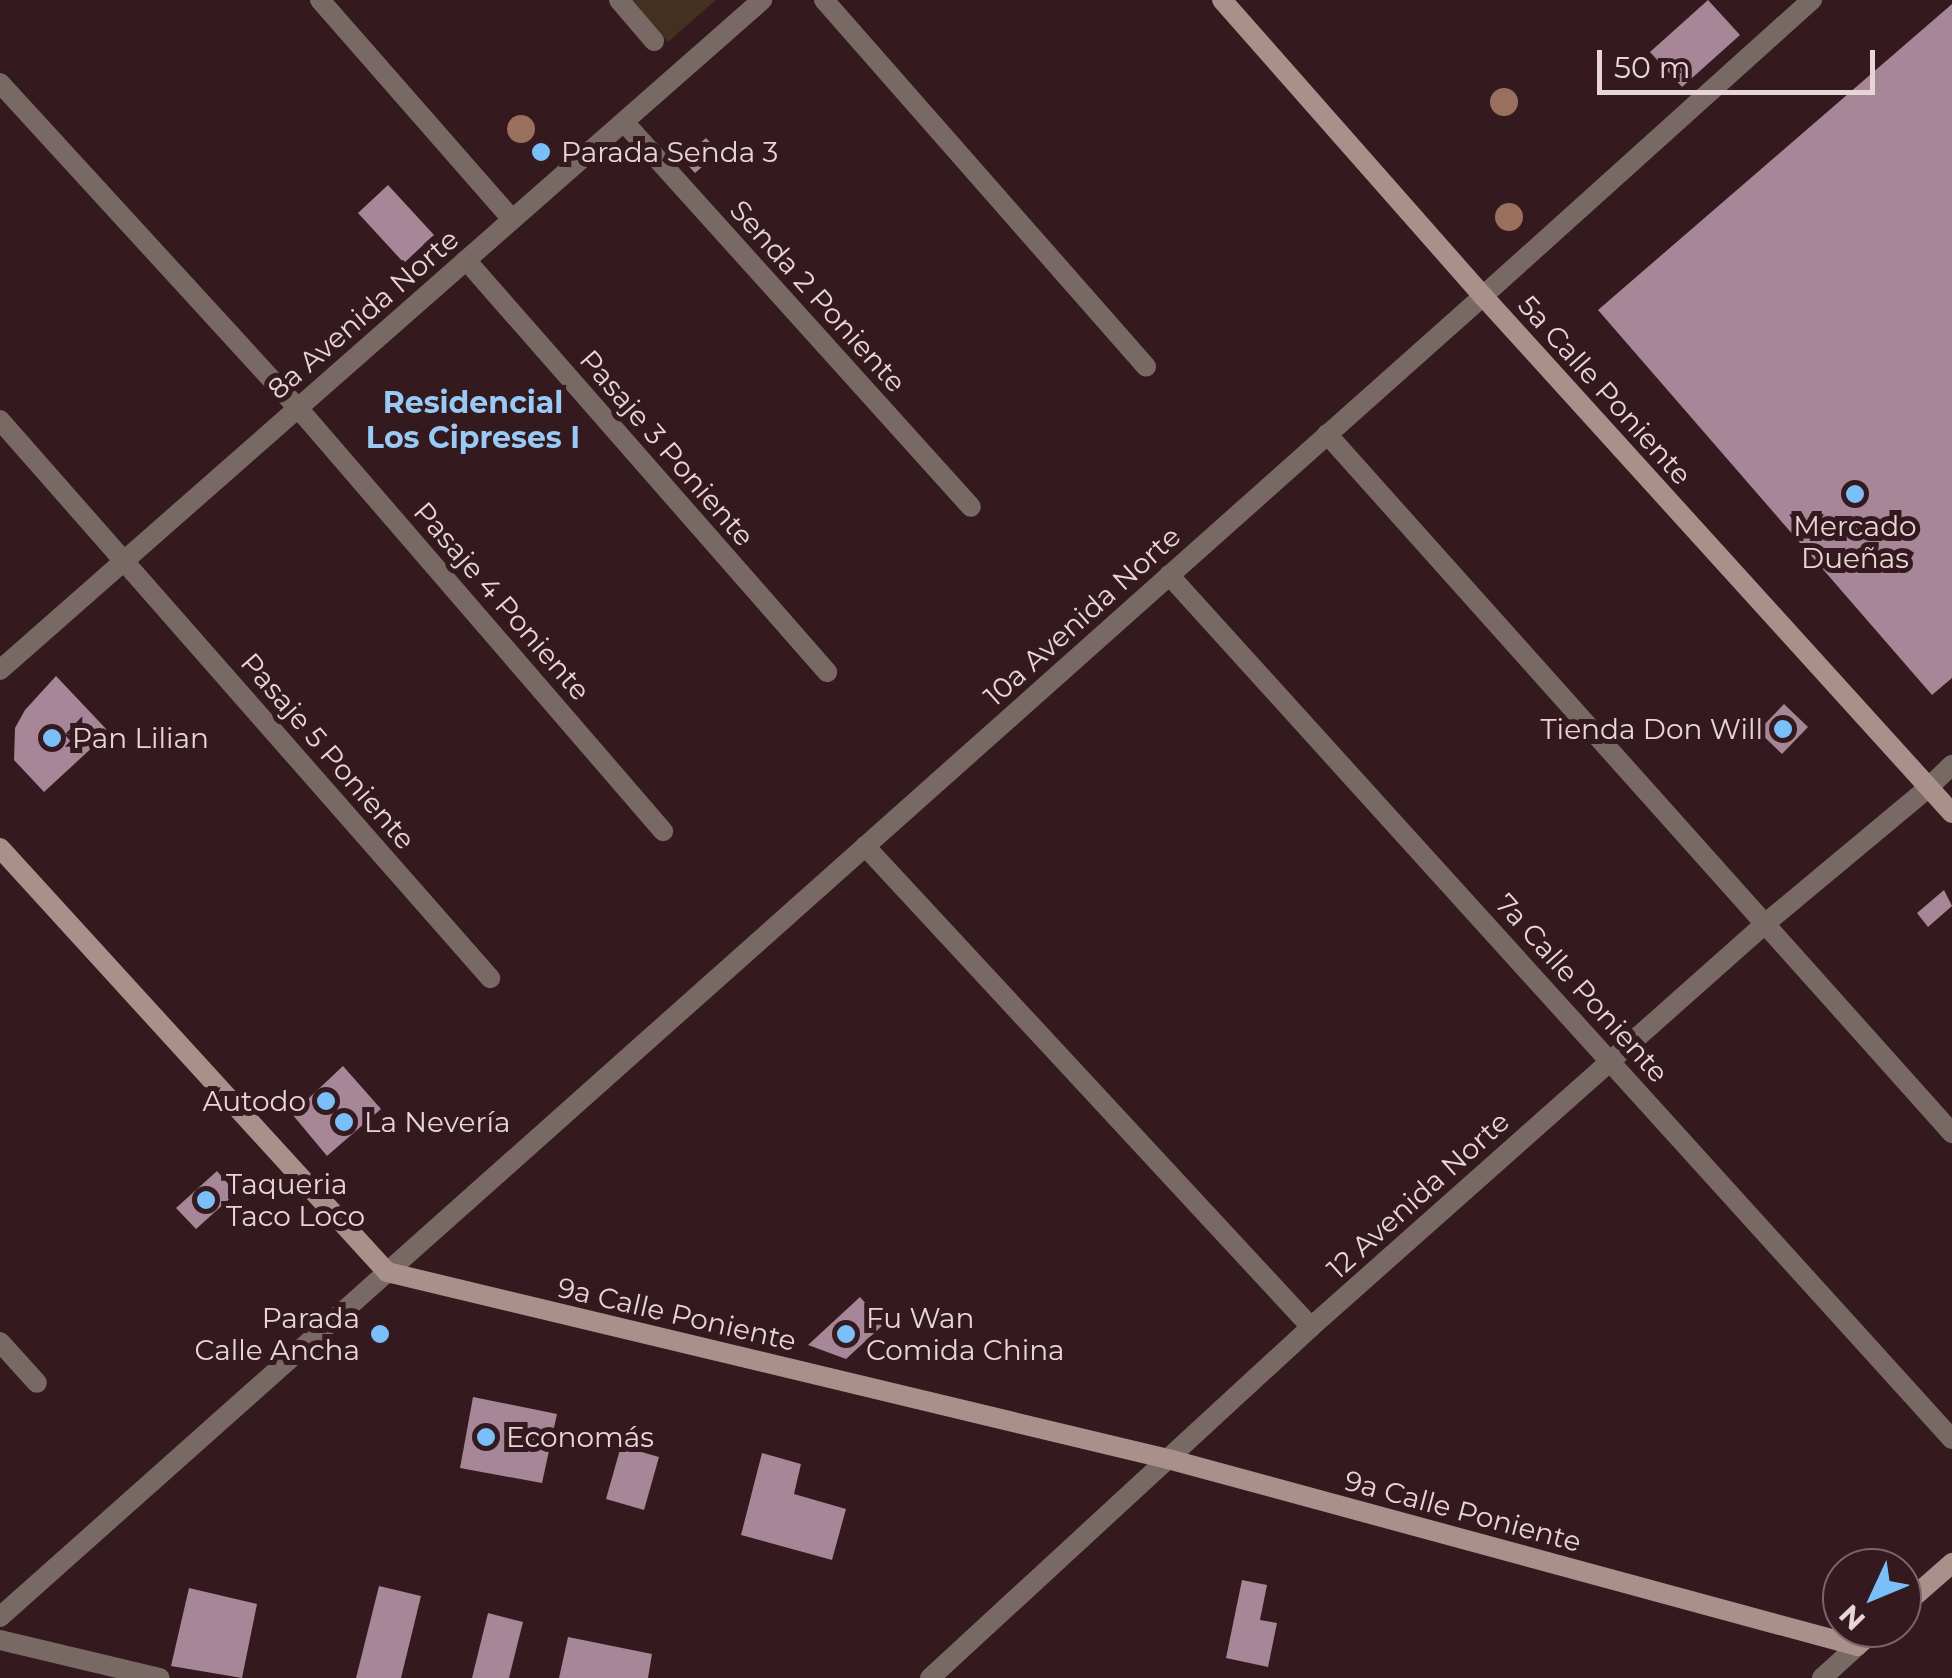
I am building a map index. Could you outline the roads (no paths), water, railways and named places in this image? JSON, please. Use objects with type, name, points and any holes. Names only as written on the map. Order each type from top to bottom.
[{"type":"main road","name":"5a Calle Poniente","points":[[1222,0],[1482,296],[1952,812]]},
{"type":"main road","points":[[0,848],[387,1272]]},
{"type":"main road","name":"9a Calle Poniente","points":[[387,1272],[1168,1460],[1822,1637]]},
{"type":"main road","points":[[1922,1589],[1952,1563]]},
{"type":"street","points":[[320,0],[512,219]]},
{"type":"street","points":[[619,0],[654,41]]},
{"type":"street","name":"8a Avenida Norte","points":[[0,670],[762,0]]},
{"type":"street","points":[[824,0],[1146,368]]},
{"type":"street","name":"10a Avenida Norte","points":[[0,1617],[1812,0]]},
{"type":"street","name":"Pasaje 4 Poniente","points":[[0,83],[298,408],[663,831]]},
{"type":"street","name":"Senda 2 Poniente","points":[[624,122],[972,507]]},
{"type":"street","name":"Pasaje 3 Poniente","points":[[466,260],[827,672]]},
{"type":"street","name":"Pasaje 5 Poniente","points":[[0,420],[490,978]]},
{"type":"street","points":[[1327,434],[1952,1133]]},
{"type":"street","name":"7a Calle Poniente","points":[[1169,576],[1952,1439]]},
{"type":"street","name":"12 Avenida Norte","points":[[930,1678],[1311,1327],[1766,922],[1952,765]]},
{"type":"street","points":[[865,846],[1311,1327]]},
{"type":"street","points":[[0,1342],[38,1383]]},
{"type":"street","points":[[0,1640],[160,1678]]},
{"type":"street","points":[[1822,1678],[1855,1648]]},
{"type":"place","name":"Parada Senda 3","points":[[541,152]]},
{"type":"place","name":"Mercado Dueñas","points":[[1855,494]]},
{"type":"place","name":"Tienda Don Will","points":[[1783,729]]},
{"type":"place","name":"Pan Lilian","points":[[52,738]]},
{"type":"place","name":"Autodo","points":[[326,1101]]},
{"type":"place","name":"La Nevería","points":[[344,1122]]},
{"type":"place","name":"Taqueria Taco Loco","points":[[206,1200]]},
{"type":"place","name":"Parada Calle Ancha","points":[[380,1334]]},
{"type":"place","name":"Fu Wan Comida China","points":[[846,1334]]},
{"type":"place","name":"Economás","points":[[486,1437]]},
{"type":"district","name":"Residencial Los Cipreses I","points":[[473,420]]}]
